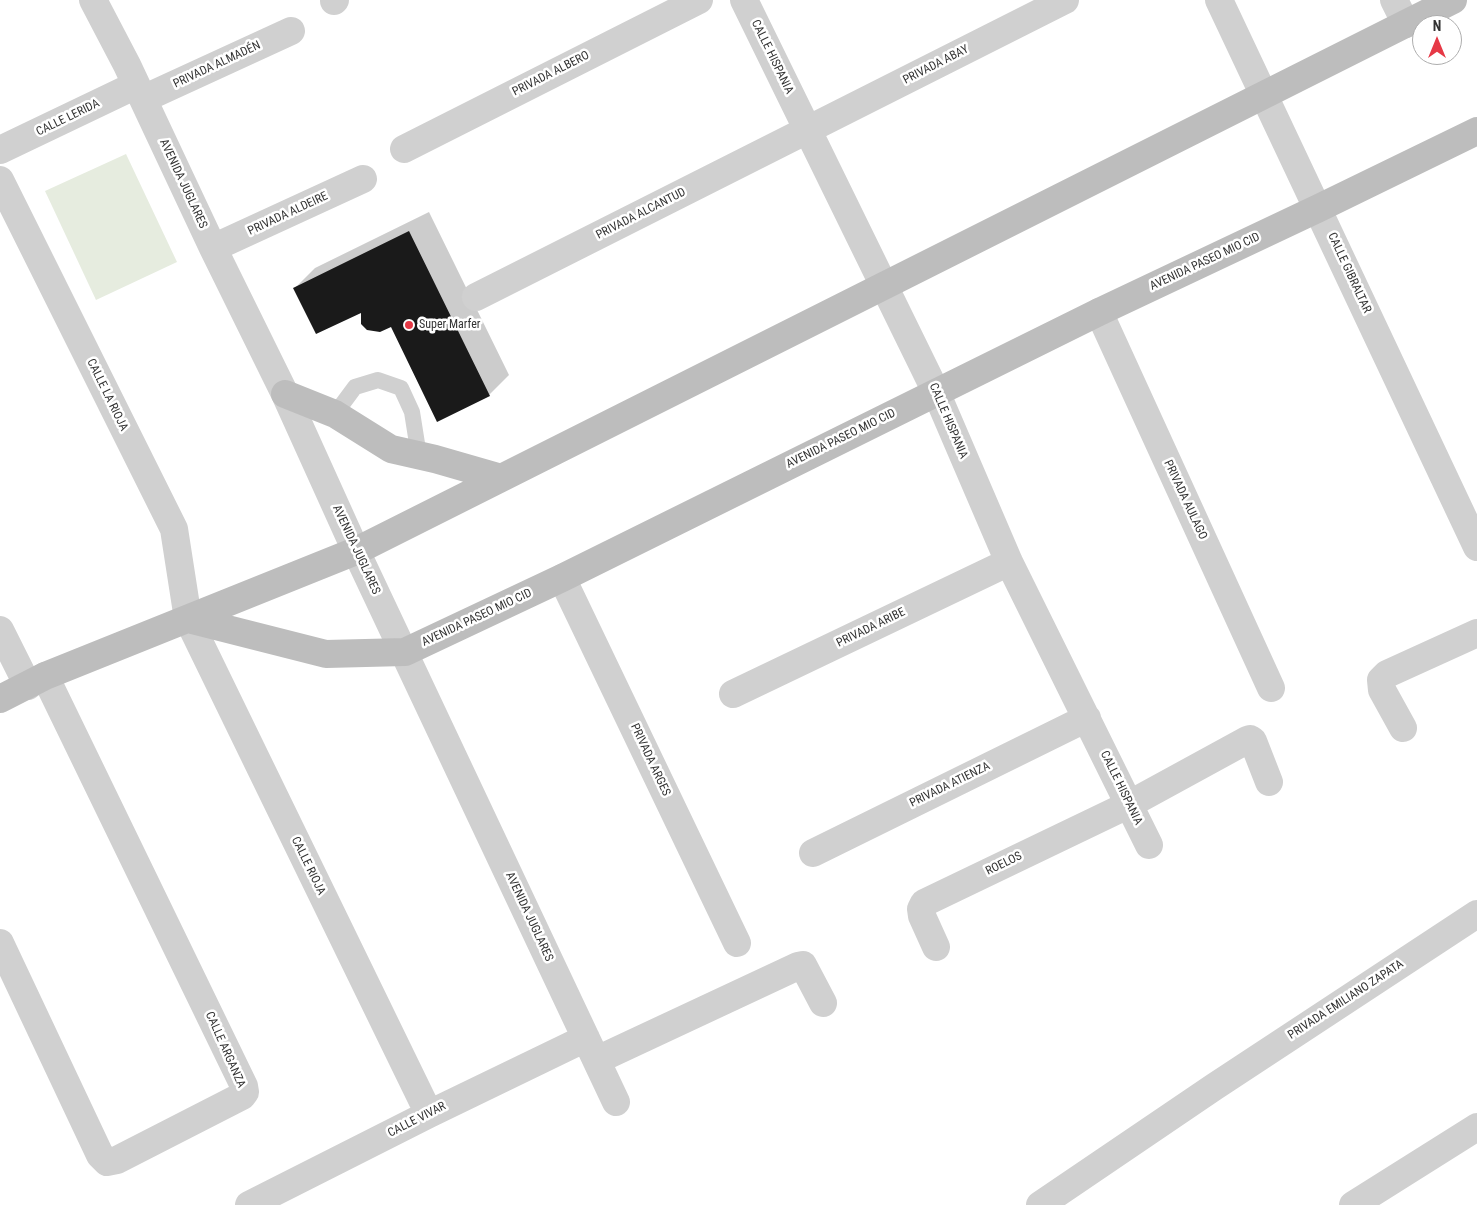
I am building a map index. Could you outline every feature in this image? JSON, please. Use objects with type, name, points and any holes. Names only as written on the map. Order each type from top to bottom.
[{"type":"street","name":"AVENIDA JUGLARES","points":[[94,0],[285,394],[356,551],[616,1102]]},
{"type":"street","name":"PRIVADA ALBERO","points":[[404,149],[699,0]]},
{"type":"street","name":"CALLE HISPANIA","points":[[744,0],[936,392],[1009,562],[1149,845]]},
{"type":"street","name":"PRIVADA ABAY","points":[[807,130],[1064,0]]},
{"type":"street","name":"CALLE GIBRALTAR","points":[[1219,0],[1319,208],[1477,547]]},
{"type":"street","points":[[0,699],[36,681],[356,551],[884,284],[1265,95],[1400,12],[1452,0]]},
{"type":"street","name":"PRIVADA ALMADÉN","points":[[139,92],[291,31]]},
{"type":"street","name":"CALLE LERIDA","points":[[0,150],[139,92]]},
{"type":"street","name":"PRIVADA ALCANTUD","points":[[476,297],[807,130]]},
{"type":"street","name":"AVENIDA PASEO MIO CID","points":[[188,618],[326,654],[405,652],[562,578],[1099,312],[1477,131]]},
{"type":"street","name":"PRIVADA ALDEIRE","points":[[213,248],[364,179]]},
{"type":"street","name":"CALLE LA RIOJA","points":[[0,180],[174,529],[188,618]]},
{"type":"street","name":"PRIVADA AULAGO","points":[[1099,312],[1271,688]]},
{"type":"street","points":[[285,394],[335,414],[391,450],[501,478]]},
{"type":"street","name":"PRIVADA ARIBE","points":[[733,694],[1009,562]]},
{"type":"street","name":"PRIVADA ARGES","points":[[562,578],[736,943]]},
{"type":"street","name":"CALLE RIOJA","points":[[188,618],[429,1114]]},
{"type":"street","name":"CALLE ARGANZA","points":[[0,630],[36,681],[240,1077],[245,1092],[117,1160],[107,1162],[100,1155],[0,943]]},
{"type":"street","points":[[1403,728],[1382,690],[1381,680],[1388,674],[1477,633]]},
{"type":"street","name":"PRIVADA ATIENZA","points":[[813,853],[1087,718]]},
{"type":"street","points":[[1128,804],[1250,739],[1253,741],[1269,782]]},
{"type":"street","name":"ROELOS","points":[[936,947],[922,916],[921,909],[924,903],[1128,804]]},
{"type":"street","name":"PRIVADA EMILIANO ZAPATA","points":[[1040,1205],[1214,1087],[1477,914]]},
{"type":"street","name":"CALLE VIVAR","points":[[249,1205],[429,1114],[798,966],[803,965],[823,1003]]},
{"type":"street","points":[[1352,1205],[1477,1127]]},
{"type":"lane","points":[[335,414],[355,387],[378,380],[401,388],[412,412],[419,456]]},
{"type":"shaded area","points":[[126,154],[177,262],[96,300],[45,191]]},
{"type":"building","name":"Super Marfer","points":[[409,231],[490,396],[437,422],[391,327],[380,332],[367,330],[361,324],[361,313],[316,334],[293,288]]},
{"type":"place","name":"Super Marfer","points":[[409,325]]}]
